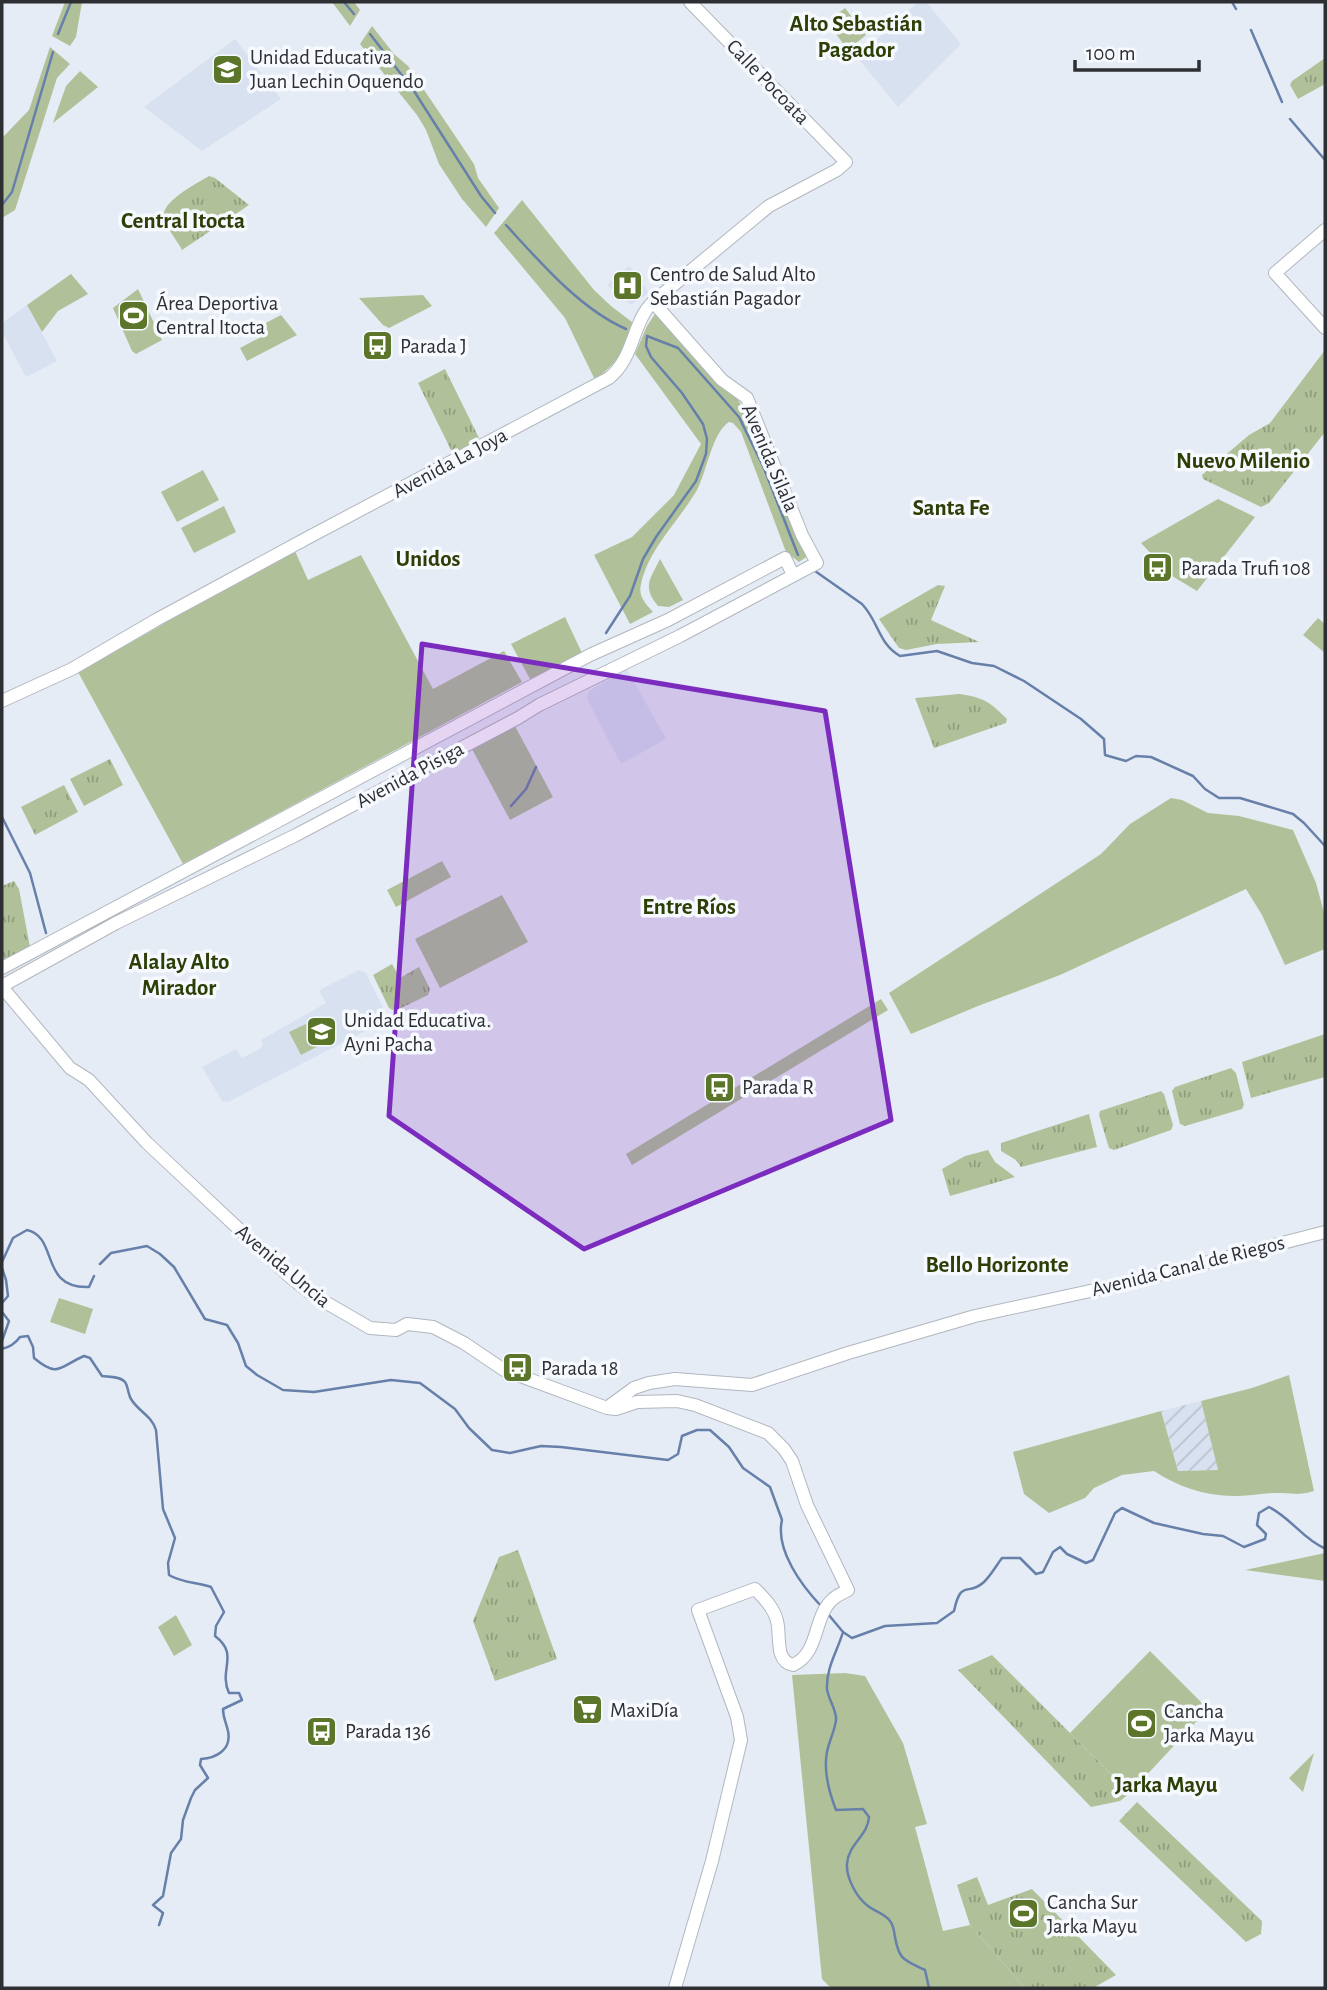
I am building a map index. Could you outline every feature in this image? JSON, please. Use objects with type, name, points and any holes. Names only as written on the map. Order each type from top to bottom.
[{"type":"street","name":"Calle Pocoata","points":[[690,2],[846,162]]},
{"type":"street","name":"Avenida La Joya","points":[[2,701],[72,669],[311,536],[593,388],[617,372],[636,336],[646,309],[653,302],[769,205],[837,170],[846,162]]},
{"type":"street","points":[[1325,230],[1275,273],[1325,328]]},
{"type":"street","name":"Avenida Silala","points":[[653,302],[722,380],[747,398],[797,525],[817,563]]},
{"type":"street","name":"Avenida Pisiga","points":[[2,968],[590,655],[668,620],[785,558],[793,575]]},
{"type":"street","name":"Avenida Pisiga","points":[[2,987],[116,923],[296,835],[538,705],[817,563]]},
{"type":"street","name":"Avenida Uncia","points":[[2,987],[70,1068],[89,1080],[147,1143],[290,1277],[313,1295],[370,1328],[396,1329],[407,1324],[433,1327],[464,1343],[504,1370],[607,1408]]},
{"type":"street","name":"Avenida Canal de Riegos","points":[[607,1408],[634,1388],[649,1382],[675,1379],[752,1385],[848,1353],[975,1316],[1127,1283],[1325,1232]]},
{"type":"street","points":[[607,1408],[615,1409],[636,1402],[662,1400],[695,1405],[768,1433],[792,1461],[807,1504],[848,1590],[831,1600],[809,1652],[793,1665],[782,1658],[777,1620],[772,1608],[755,1589],[698,1610],[737,1717],[741,1741],[712,1861],[676,1988]]},
{"type":"highlighted area","points":[[422,644],[825,711],[891,1120],[584,1249],[389,1116]]},
{"type":"shaded area","points":[[918,2],[926,2],[961,44],[898,107],[857,57]]},
{"type":"shaded area","name":"Unidad Educativa Juan Lechin Oquendo","points":[[235,39],[281,99],[202,151],[144,107]]},
{"type":"shaded area","name":"Centro de Salud Alto Sebastián Pagador","points":[[629,266],[648,291],[631,305],[607,285]]},
{"type":"shaded area","points":[[27,305],[57,361],[26,377],[2,332],[2,323]]},
{"type":"shaded area","points":[[627,669],[666,739],[621,764],[587,699],[589,691]]},
{"type":"shaded area","name":"Unidad Educativa. Ayni Pacha","points":[[359,970],[366,973],[387,1016],[386,1020],[228,1102],[222,1101],[202,1067],[236,1049],[242,1058],[259,1049],[263,1046],[261,1040],[326,1003],[321,989]]},
{"type":"shaded area","points":[[1201,1401],[1218,1470],[1178,1471],[1161,1411]]},
{"type":"green space","points":[[65,2],[82,2],[76,37],[70,46],[52,36]]},
{"type":"green space","points":[[332,2],[354,2],[360,10],[350,26]]},
{"type":"green space","points":[[845,8],[866,35],[848,50],[827,22]]},
{"type":"green space","points":[[372,26],[394,54],[408,66],[474,164],[478,178],[499,208],[486,227],[462,199],[439,164],[417,115],[360,44]]},
{"type":"green space","points":[[50,47],[70,64],[57,78],[15,210],[2,218],[2,138],[29,110]]},
{"type":"green space","points":[[1325,58],[1325,84],[1298,99],[1290,85],[1292,81]]},
{"type":"green space","points":[[80,71],[98,87],[53,123],[66,86]]},
{"type":"green space","points":[[209,176],[249,205],[182,250],[167,224],[165,210],[182,193]]},
{"type":"green space","points":[[522,200],[594,290],[632,322],[625,348],[595,380],[565,318],[494,233]]},
{"type":"green space","points":[[71,274],[88,294],[58,311],[42,332],[27,305]]},
{"type":"green space","name":"Área Deportiva Central Itocta","points":[[138,289],[162,340],[136,354],[132,351],[113,308]]},
{"type":"green space","points":[[423,295],[432,306],[389,328],[383,325],[359,298]]},
{"type":"green space","points":[[657,311],[738,400],[750,418],[809,555],[799,562],[786,552],[741,432],[729,422],[714,443],[697,490],[657,547],[645,571],[640,592],[653,612],[630,624],[594,555],[632,537],[674,495],[701,444],[635,354]]},
{"type":"green space","points":[[281,315],[297,335],[247,361],[240,348],[261,337],[258,327]]},
{"type":"green space","points":[[1325,350],[1325,432],[1269,503],[1261,507],[1203,479],[1202,475],[1249,435],[1270,423]]},
{"type":"green space","points":[[445,369],[479,438],[479,441],[457,453],[451,450],[418,383]]},
{"type":"green space","points":[[203,470],[219,500],[177,522],[161,492]]},
{"type":"green space","points":[[1218,499],[1255,517],[1197,591],[1172,576],[1141,543]]},
{"type":"green space","points":[[224,506],[236,532],[194,553],[181,528]]},
{"type":"green space","points":[[295,551],[308,580],[361,555],[433,689],[504,651],[522,682],[183,864],[78,672],[233,581]]},
{"type":"green space","points":[[660,559],[683,600],[669,607],[658,606],[649,588]]},
{"type":"green space","points":[[938,585],[945,586],[931,620],[979,642],[937,644],[906,650],[899,648],[879,619]]},
{"type":"green space","points":[[565,617],[582,653],[530,679],[511,644]]},
{"type":"green space","points":[[1318,618],[1325,624],[1325,653],[1303,635]]},
{"type":"green space","points":[[960,694],[976,697],[996,708],[1007,719],[1006,723],[934,748],[915,698]]},
{"type":"green space","points":[[515,726],[553,797],[510,820],[472,749]]},
{"type":"green space","points":[[110,759],[123,785],[84,806],[70,779]]},
{"type":"green space","points":[[64,785],[78,812],[35,835],[21,807]]},
{"type":"green space","points":[[1171,798],[1182,800],[1208,813],[1239,816],[1293,830],[1316,883],[1325,916],[1325,949],[1285,965],[1262,915],[1246,889],[1060,975],[911,1034],[889,993],[1101,854],[1130,824]]},
{"type":"green space","points":[[442,861],[451,877],[396,907],[387,890]]},
{"type":"green space","points":[[14,881],[19,889],[30,947],[2,962],[2,886]]},
{"type":"green space","points":[[502,895],[528,942],[440,988],[415,939]]},
{"type":"green space","points":[[392,964],[400,978],[419,967],[430,989],[428,995],[395,1011],[389,1008],[373,975]]},
{"type":"green space","points":[[881,999],[888,1010],[632,1165],[626,1154]]},
{"type":"green space","points":[[321,1017],[332,1039],[301,1055],[289,1032]]},
{"type":"green space","points":[[1325,1034],[1325,1077],[1251,1098],[1242,1062]]},
{"type":"green space","points":[[1231,1068],[1236,1073],[1244,1105],[1242,1109],[1185,1126],[1180,1124],[1172,1091],[1175,1087]]},
{"type":"green space","points":[[1161,1091],[1173,1125],[1171,1130],[1114,1150],[1109,1148],[1100,1111]]},
{"type":"green space","points":[[1089,1114],[1097,1147],[1021,1167],[1016,1160],[1001,1151],[1001,1143]]},
{"type":"green space","points":[[988,1150],[995,1162],[1015,1177],[950,1196],[942,1169],[965,1156]]},
{"type":"green space","points":[[59,1298],[93,1309],[85,1334],[50,1322]]},
{"type":"green space","points":[[1289,1375],[1314,1491],[1299,1494],[1216,1495],[1183,1486],[1154,1471],[1122,1475],[1094,1488],[1085,1498],[1049,1513],[1024,1494],[1013,1452],[1161,1411],[1178,1471],[1218,1470],[1201,1401]]},
{"type":"green space","points":[[518,1550],[557,1659],[495,1681],[473,1621],[499,1557]]},
{"type":"green space","points":[[1325,1553],[1325,1581],[1245,1570]]},
{"type":"green space","points":[[176,1615],[192,1645],[174,1656],[158,1627]]},
{"type":"green space","name":"Cancha Jarka Mayu","points":[[1150,1651],[1208,1709],[1130,1793],[1070,1733]]},
{"type":"green space","points":[[992,1655],[1130,1793],[1120,1801],[1091,1807],[958,1670]]},
{"type":"green space","points":[[845,1673],[865,1676],[903,1743],[927,1824],[915,1827],[943,1931],[970,1925],[1025,1988],[831,1988],[822,1979],[792,1675]]},
{"type":"green space","points":[[1314,1753],[1303,1792],[1289,1778]]},
{"type":"green space","points":[[1137,1802],[1262,1921],[1261,1934],[1246,1942],[1119,1821]]},
{"type":"green space","points":[[977,1877],[988,1905],[1032,1889],[1116,1975],[1093,1988],[1025,1988],[970,1925],[957,1885]]},
{"type":"waterway","points":[[58,34],[71,2]]},
{"type":"waterway","points":[[344,2],[354,14]]},
{"type":"waterway","points":[[1232,2],[1236,9]]},
{"type":"waterway","points":[[1251,30],[1282,102]]},
{"type":"waterway","points":[[370,34],[414,91],[481,196],[495,213]]},
{"type":"waterway","points":[[2,205],[12,192],[53,52]]},
{"type":"waterway","points":[[1290,119],[1325,160]]},
{"type":"waterway","points":[[506,225],[577,297],[593,310],[626,329]]},
{"type":"waterway","points":[[606,633],[630,596],[643,559],[656,537],[696,481],[706,454],[707,439],[703,424],[682,393],[651,357],[646,346],[647,336],[678,348],[739,417],[763,466],[798,555]]},
{"type":"waterway","points":[[815,571],[862,604],[887,645],[900,656],[937,651],[972,663],[994,666],[1024,681],[1081,719],[1104,739],[1105,755],[1126,761],[1136,756],[1151,757],[1193,776],[1205,789],[1219,798],[1240,798],[1293,814],[1325,846]]},
{"type":"waterway","points":[[511,806],[526,789],[536,767]]},
{"type":"waterway","points":[[2,817],[30,873],[46,933]]},
{"type":"waterway","points":[[2,1262],[13,1238],[27,1230],[43,1242],[56,1272],[63,1280],[73,1285],[89,1287],[94,1276]]},
{"type":"waterway","points":[[100,1264],[111,1253],[147,1246],[174,1267],[205,1319],[227,1325],[238,1343],[246,1366],[257,1375],[283,1390],[314,1392],[391,1380],[420,1383],[455,1409],[469,1428],[492,1450],[510,1453],[541,1446],[561,1447],[668,1460],[678,1454],[682,1436],[697,1430],[710,1430],[729,1447],[743,1468],[770,1487],[782,1520],[782,1543],[786,1555],[798,1578],[821,1606]]},
{"type":"waterway","points":[[2,1268],[8,1296],[2,1303]]},
{"type":"waterway","points":[[2,1312],[9,1321],[2,1341]]},
{"type":"waterway","points":[[2,1346],[2,1349],[20,1337],[28,1336],[34,1358],[49,1368],[59,1369],[84,1356],[90,1358],[102,1376],[125,1382],[131,1399],[156,1430],[163,1509],[175,1538],[168,1563],[169,1575],[211,1587],[224,1612],[216,1626],[215,1636],[228,1656],[226,1684],[229,1693],[239,1693],[242,1700],[223,1709],[229,1738],[225,1748],[217,1755],[201,1759],[200,1765],[208,1778],[195,1790],[191,1798],[183,1820],[181,1839],[171,1853],[163,1896],[153,1905],[163,1913],[159,1925]]},
{"type":"waterway","points":[[828,1614],[843,1632],[852,1638],[885,1626],[937,1623],[954,1611],[962,1591],[984,1582],[1002,1558],[1020,1558],[1036,1574],[1043,1572],[1053,1552],[1060,1547],[1067,1554],[1086,1563],[1093,1560],[1115,1513],[1122,1508],[1154,1523],[1223,1536],[1244,1547],[1265,1539],[1266,1534],[1257,1525],[1259,1513],[1269,1507],[1324,1548]]},
{"type":"waterway","points":[[843,1632],[827,1681],[836,1720],[827,1752],[826,1774],[836,1810],[863,1809],[869,1817],[865,1830],[848,1857],[848,1875],[860,1898],[890,1921],[901,1955],[925,1970],[929,1988]]},
{"type":"place","name":"Unidad Educativa Juan Lechin Oquendo","points":[[227,69]]},
{"type":"place","name":"Centro de Salud Alto Sebastián Pagador","points":[[627,286]]},
{"type":"place","name":"Área Deportiva Central Itocta","points":[[133,315]]},
{"type":"place","name":"Parada J","points":[[377,346]]},
{"type":"place","name":"Parada Trufi 108","points":[[1158,568]]},
{"type":"place","name":"Unidad Educativa. Ayni Pacha","points":[[321,1032]]},
{"type":"place","name":"Parada R","points":[[719,1087]]},
{"type":"place","name":"Parada 18","points":[[518,1368]]},
{"type":"place","name":"MaxiDía","points":[[587,1710]]},
{"type":"place","name":"Cancha Jarka Mayu","points":[[1141,1723]]},
{"type":"place","name":"Parada 136","points":[[322,1731]]},
{"type":"place","name":"Cancha Sur Jarka Mayu","points":[[1024,1914]]},
{"type":"district","name":"Alto Sebastián Pagador","points":[[856,37]]},
{"type":"district","name":"Central Itocta","points":[[183,221]]},
{"type":"district","name":"Nuevo Milenio","points":[[1243,461]]},
{"type":"district","name":"Santa Fe","points":[[951,508]]},
{"type":"district","name":"Unidos","points":[[428,559]]},
{"type":"district","name":"Entre Ríos","points":[[689,907]]},
{"type":"district","name":"Alalay Alto Mirador","points":[[179,975]]},
{"type":"district","name":"Bello Horizonte","points":[[997,1265]]},
{"type":"district","name":"Jarka Mayu","points":[[1166,1785]]}]
